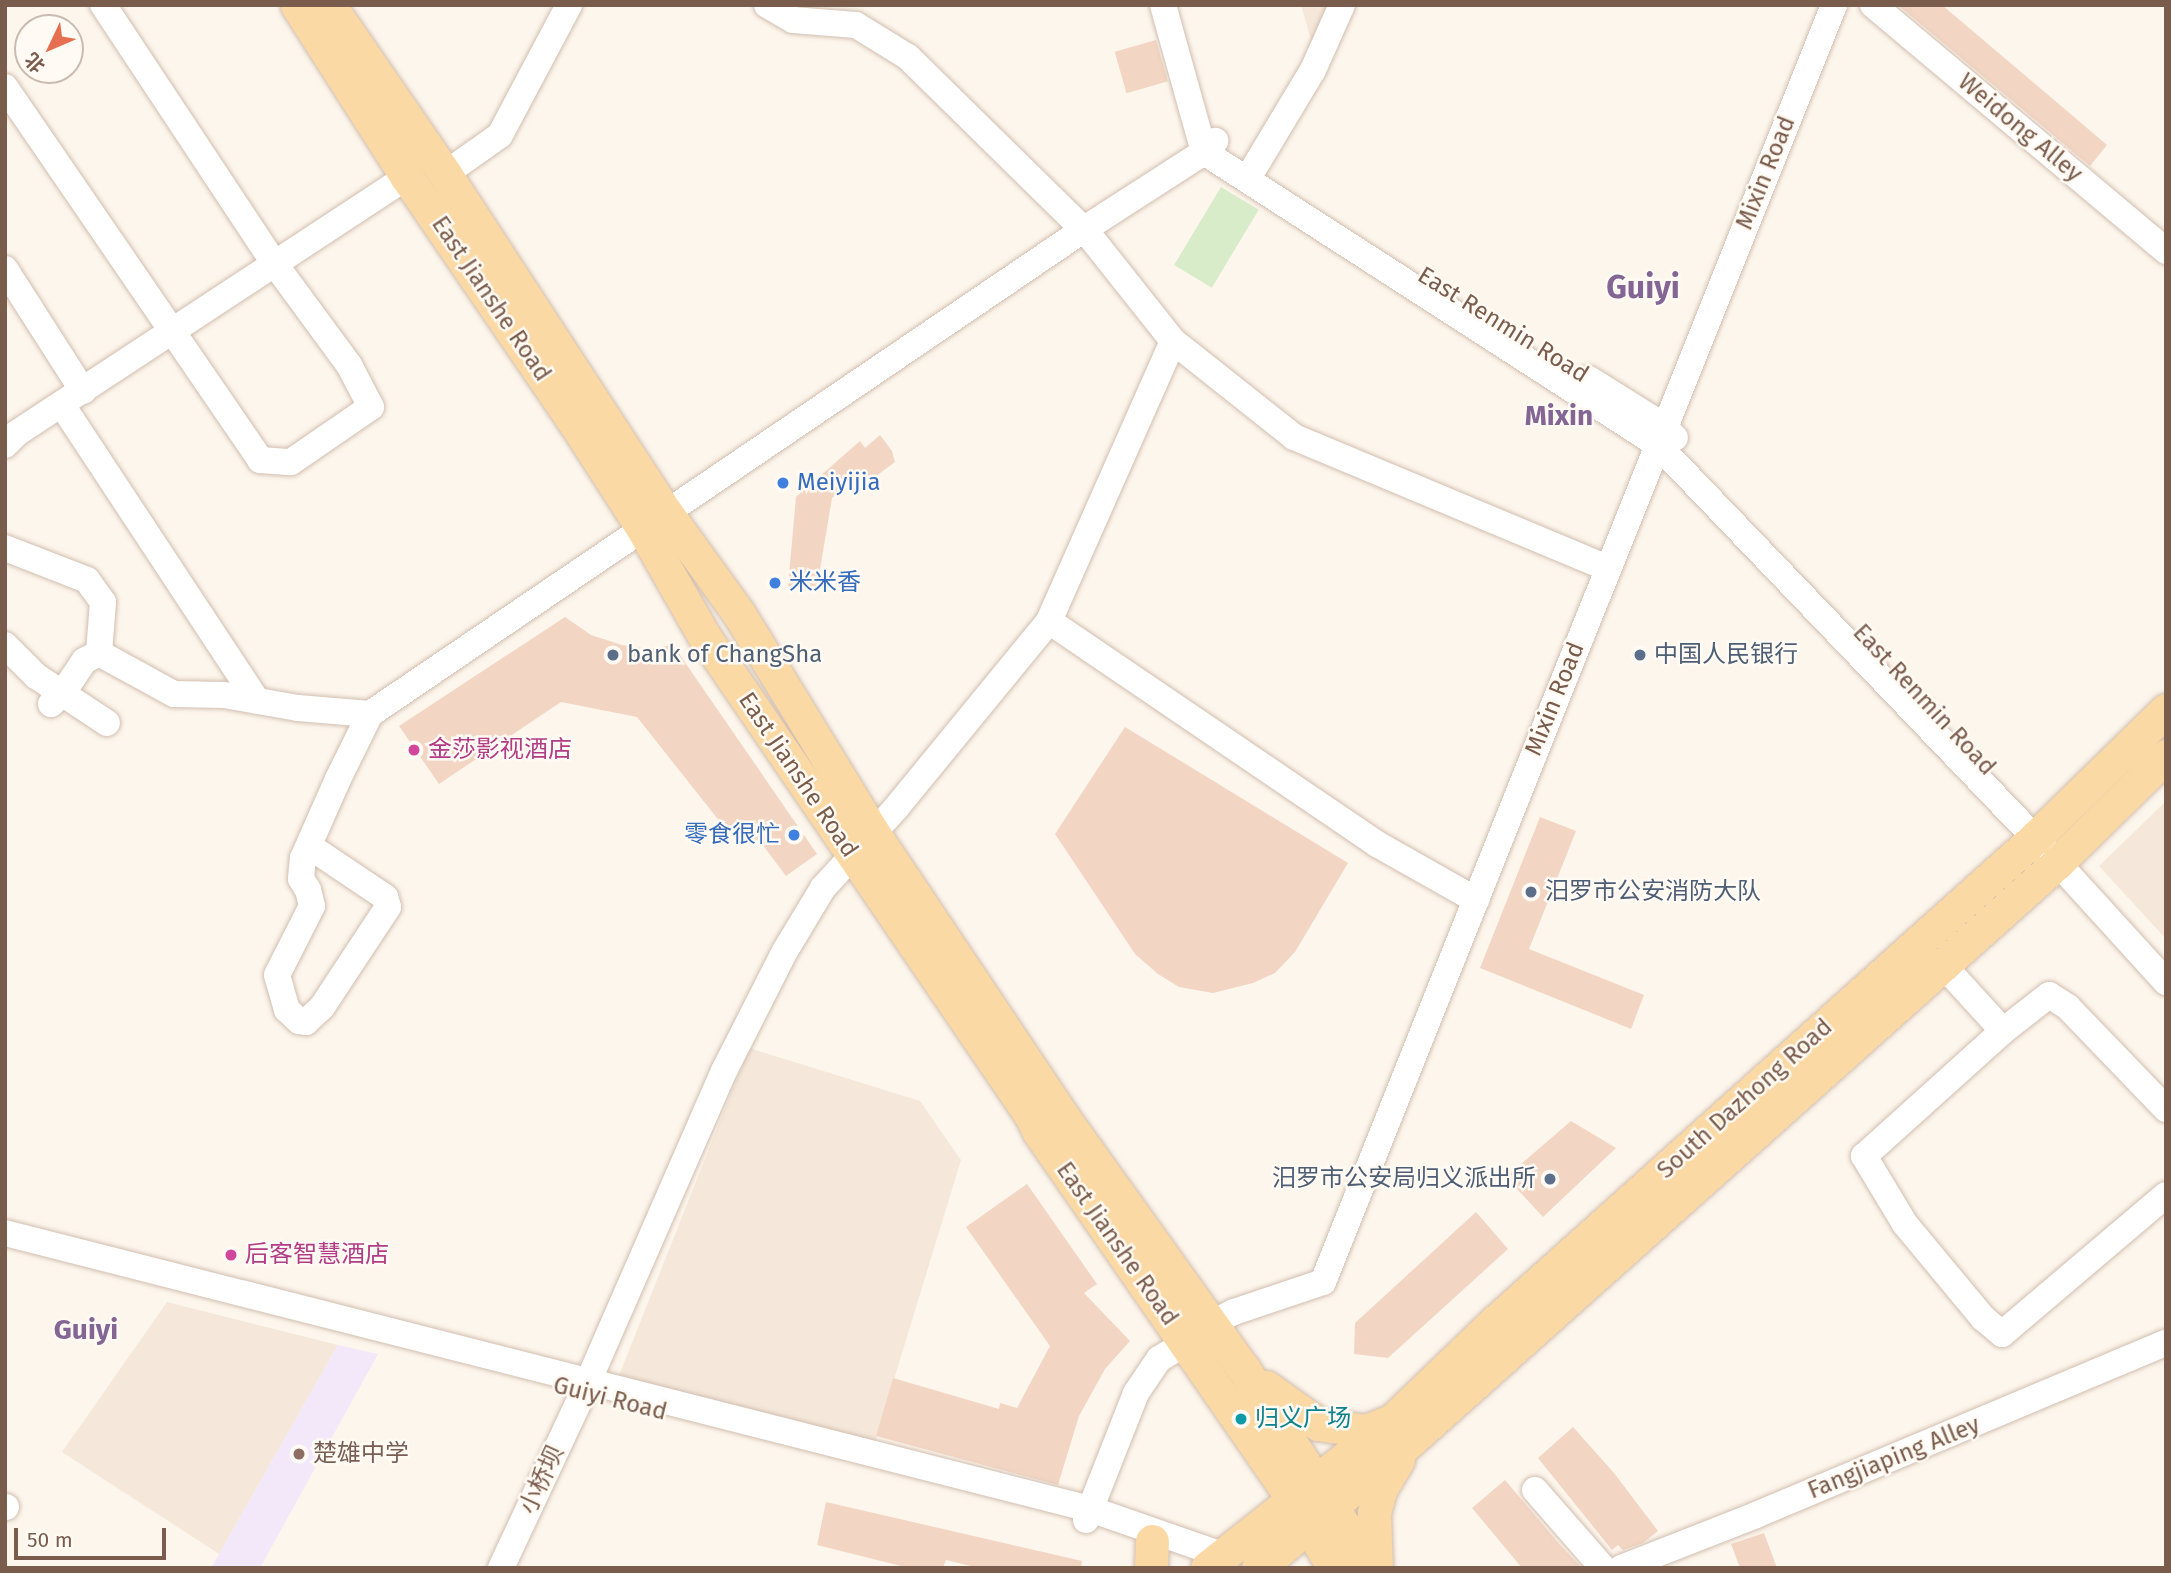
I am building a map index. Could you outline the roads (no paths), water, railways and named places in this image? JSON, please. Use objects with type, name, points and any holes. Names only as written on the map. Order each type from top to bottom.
[{"type":"main road","name":"East Jianshe Road","points":[[297,5],[407,177],[660,530],[739,614],[862,843],[1063,1117],[1198,1334],[1313,1503]]},
{"type":"main road","name":"East Jianshe Road","points":[[329,5],[445,174],[660,530]]},
{"type":"main road","name":"South Dazhong Road","points":[[1401,1430],[1495,1322],[2040,833],[2166,709]]},
{"type":"main road","name":"South Dazhong Road","points":[[1313,1503],[1943,965],[2062,858],[2166,756]]},
{"type":"main road","name":"East Jianshe Road","points":[[1198,1334],[1243,1368],[1313,1503]]},
{"type":"main road","points":[[1243,1368],[1318,1424],[1366,1431],[1401,1430],[1374,1513],[1373,1568]]},
{"type":"main road","points":[[1313,1503],[1373,1568]]},
{"type":"main road","points":[[1213,1562],[1313,1503]]},
{"type":"main road","points":[[1258,1568],[1313,1503]]},
{"type":"main road","points":[[1313,1503],[1334,1568]]},
{"type":"street","points":[[5,87],[260,460],[291,462],[371,407],[349,365],[274,263],[103,5]]},
{"type":"street","points":[[445,174],[500,135],[569,5]]},
{"type":"street","points":[[767,5],[793,20],[856,25],[908,57],[1086,233],[1173,341],[1294,437],[1600,565]]},
{"type":"street","points":[[1163,5],[1217,151]]},
{"type":"street","points":[[1177,5],[1217,151]]},
{"type":"street","points":[[1250,173],[1313,70],[1342,5]]},
{"type":"street","points":[[1654,431],[1817,5]]},
{"type":"street","name":"Mixin Road","points":[[1088,1515],[1136,1393],[1159,1359],[1234,1312],[1323,1282],[1468,895],[1600,565],[1834,5]]},
{"type":"street","name":"Weidong Alley","points":[[1873,5],[2166,251]]},
{"type":"street","points":[[309,846],[385,897],[388,907],[322,1007],[306,1022],[299,1021],[287,1010],[277,975],[312,906],[300,869],[309,846],[370,714],[660,530],[1086,233],[1217,151]]},
{"type":"street","name":"East Renmin Road","points":[[1217,151],[1654,431],[2062,858]]},
{"type":"street","points":[[5,445],[18,433],[407,177]]},
{"type":"street","points":[[5,269],[73,398],[257,701]]},
{"type":"street","name":"小桥坝","points":[[500,1568],[585,1387],[730,1059],[785,951],[823,888],[1049,621],[1173,341]]},
{"type":"street","points":[[5,548],[87,580],[103,603],[99,653]]},
{"type":"street","points":[[1049,621],[1377,844],[1468,895]]},
{"type":"street","points":[[5,645],[57,699],[107,723]]},
{"type":"street","points":[[99,653],[174,694],[224,695],[370,714]]},
{"type":"street","points":[[57,699],[84,661],[99,653]]},
{"type":"street","points":[[2062,858],[2166,959]]},
{"type":"street","points":[[2062,858],[2166,982]]},
{"type":"street","points":[[1943,965],[2003,1031]]},
{"type":"street","points":[[2166,1109],[2067,1007],[2049,995],[2003,1031],[1864,1156],[1905,1224],[1983,1318],[2002,1334],[2166,1195]]},
{"type":"street","points":[[5,1233],[585,1387],[1088,1515],[1213,1562]]},
{"type":"street","name":"Guiyi Road","points":[[5,1245],[585,1387]]},
{"type":"street","name":"Fangjiaping Alley","points":[[1621,1568],[1768,1510],[2166,1343]]},
{"type":"street","points":[[1535,1490],[1603,1568]]},
{"type":"street","points":[[1088,1515],[1151,1554],[1213,1562]]},
{"type":"place","name":"Meiyijia","points":[[783,483]]},
{"type":"place","name":"米米香","points":[[775,583]]},
{"type":"place","name":"bank of ChangSha","points":[[613,655]]},
{"type":"place","name":"中国人民银行","points":[[1640,655]]},
{"type":"place","name":"金莎影视酒店","points":[[414,750]]},
{"type":"place","name":"零食很忙","points":[[794,835]]},
{"type":"place","name":"汨罗市公安消防大队","points":[[1531,892]]},
{"type":"place","name":"汨罗市公安局归义派出所","points":[[1550,1179]]},
{"type":"place","name":"后客智慧酒店","points":[[231,1255]]},
{"type":"place","name":"归义广场","points":[[1241,1419]]},
{"type":"place","name":"楚雄中学","points":[[299,1454]]},
{"type":"district","name":"Guiyi","points":[[1643,287]]},
{"type":"district","name":"Mixin","points":[[1559,416]]},
{"type":"district","name":"Guiyi","points":[[86,1330]]}]
